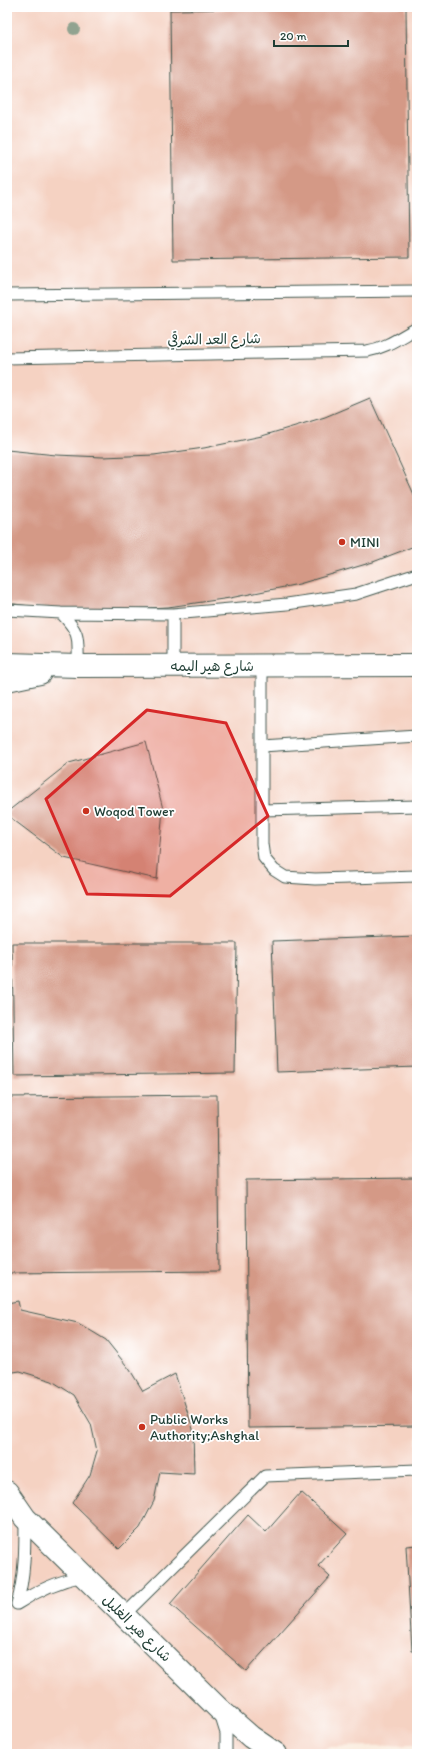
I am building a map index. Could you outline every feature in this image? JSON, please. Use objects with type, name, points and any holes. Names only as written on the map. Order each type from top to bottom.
[{"type":"street","name":"شارع هير اليمه","points":[[7,664],[75,666],[417,665]]},
{"type":"street","points":[[7,680],[18,679],[75,666]]},
{"type":"street","name":"شارع هير الغليل","points":[[7,1492],[25,1518],[219,1709],[251,1738],[276,1754]]},
{"type":"lane","points":[[7,295],[417,291]]},
{"type":"lane","name":"شارع العد الشرقي","points":[[7,358],[367,351],[378,349],[417,328]]},
{"type":"lane","points":[[7,610],[61,613],[173,614],[287,604],[356,594],[417,574]]},
{"type":"lane","points":[[61,613],[74,627],[77,634],[75,666]]},
{"type":"lane","points":[[173,614],[173,666]]},
{"type":"lane","points":[[262,666],[262,844],[264,858],[274,870],[285,877],[315,879],[417,876]]},
{"type":"lane","points":[[262,746],[417,736]]},
{"type":"lane","points":[[262,810],[417,806]]},
{"type":"lane","points":[[124,1615],[265,1476],[417,1470]]},
{"type":"lane","points":[[25,1518],[25,1562],[23,1583],[17,1604],[37,1591],[59,1581],[83,1576]]},
{"type":"lane","points":[[219,1709],[226,1733],[226,1754]]},
{"type":"highlighted area","points":[[147,710],[226,723],[268,816],[170,896],[87,894],[46,799]]},
{"type":"shaded area","points":[[7,7],[417,7],[417,1745],[328,1747],[321,1754],[7,1754]]},
{"type":"building","points":[[406,7],[409,257],[173,260],[170,10]]},
{"type":"building","points":[[370,398],[417,501],[417,545],[373,562],[299,584],[230,598],[168,607],[105,610],[45,608],[7,603],[7,450],[56,455],[103,457],[154,455],[204,448],[262,436],[325,417]]},
{"type":"building","name":"Woqod Tower","points":[[146,742],[163,809],[157,879],[64,858],[7,815],[7,812],[69,763]]},
{"type":"building","points":[[417,936],[417,1067],[277,1072],[272,941]]},
{"type":"building","points":[[12,943],[237,943],[235,1073],[14,1076]]},
{"type":"building","points":[[217,1095],[219,1271],[7,1273],[7,1097]]},
{"type":"building","points":[[417,1178],[417,1426],[248,1428],[246,1180]]},
{"type":"building","name":"Public Works Authority;Ashghal","points":[[18,1301],[20,1310],[78,1323],[106,1340],[130,1370],[143,1391],[175,1374],[193,1429],[194,1474],[160,1472],[154,1501],[140,1528],[119,1549],[72,1503],[90,1475],[97,1451],[91,1424],[74,1395],[52,1381],[20,1371],[7,1373],[7,1303]]},
{"type":"building","points":[[301,1492],[347,1534],[318,1566],[330,1577],[246,1671],[170,1604],[248,1515],[266,1532]]},
{"type":"building","points":[[417,1545],[417,1651],[412,1651],[406,1546]]},
{"type":"place","name":"MINI","points":[[342,542]]},
{"type":"place","name":"Woqod Tower","points":[[86,811]]},
{"type":"place","name":"Public Works Authority;Ashghal","points":[[142,1427]]}]
